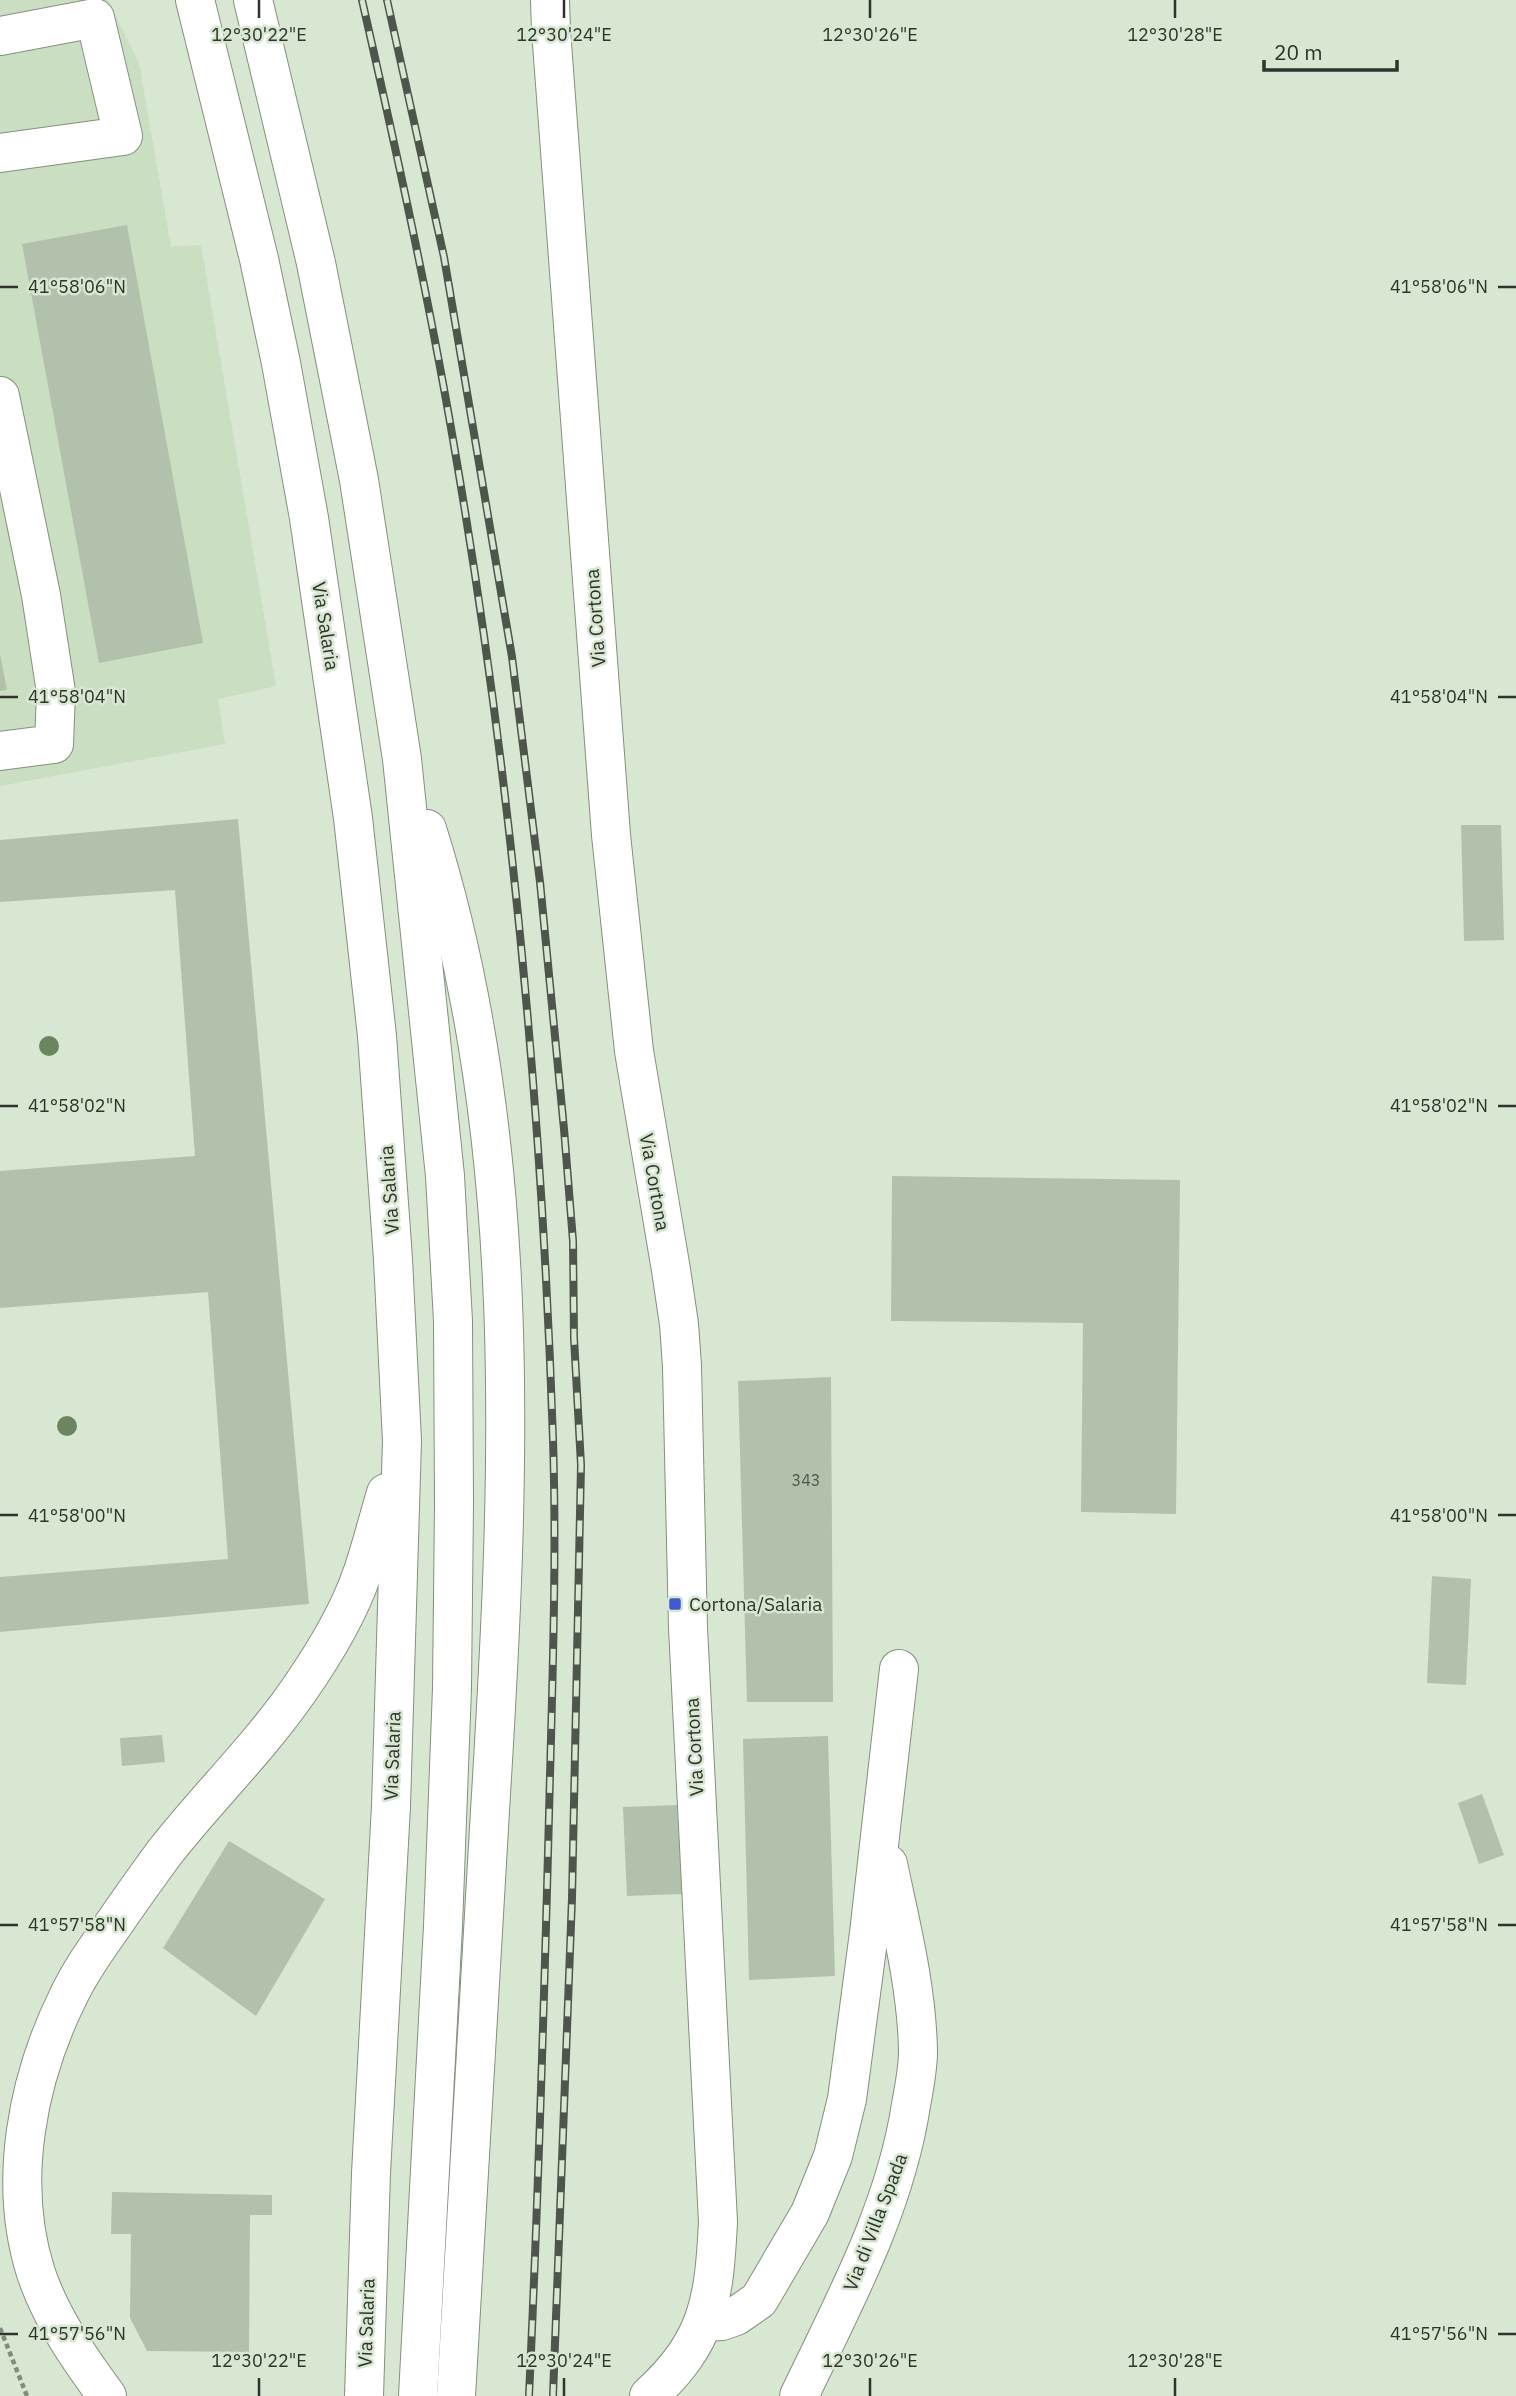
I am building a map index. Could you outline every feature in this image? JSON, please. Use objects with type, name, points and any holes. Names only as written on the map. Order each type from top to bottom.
[{"type":"main road","name":"Via Salaria","points":[[195,0],[281,363],[309,518],[353,818],[377,1036],[393,1259],[402,1441],[391,1806],[372,2173],[364,2396]]},
{"type":"main road","points":[[253,0],[316,263],[361,491],[402,759],[445,1176],[453,1321],[452,1688],[442,1952],[418,2396]]},
{"type":"main road","name":"Via Cortona","points":[[550,0],[611,835],[634,1051],[677,1310],[682,1366],[688,1628],[719,2222],[711,2294],[704,2322],[684,2360],[649,2396]]},
{"type":"main road","points":[[0,36],[95,18],[123,136],[0,153]]},
{"type":"main road","points":[[0,396],[41,596],[56,692],[54,744],[0,751]]},
{"type":"main road","points":[[402,759],[436,858],[456,930],[480,1056],[491,1130],[500,1224],[505,1424],[498,1678],[456,2396]]},
{"type":"main road","points":[[107,2396],[65,2335],[47,2302],[28,2244],[23,2203],[23,2159],[40,2069],[68,1995],[98,1946],[165,1852],[277,1721],[338,1626],[362,1574],[402,1441]]},
{"type":"main road","name":"Via di Villa Spada","points":[[704,2322],[722,2321],[736,2316],[759,2300],[810,2213],[833,2156],[847,2099],[899,1669]]},
{"type":"main road","name":"Via di Villa Spada","points":[[799,2396],[870,2247],[898,2170],[913,2097],[918,2055],[913,1982],[881,1832]]},
{"type":"path","points":[[0,2328],[27,2396]]},
{"type":"shaded area","points":[[0,0],[108,0],[139,63],[171,247],[201,245],[276,686],[218,699],[225,744],[0,786]]},
{"type":"building","points":[[127,225],[203,643],[99,663],[22,244]]},
{"type":"building","points":[[0,654],[7,690],[0,691]]},
{"type":"building","points":[[238,819],[309,1604],[0,1632],[0,1577],[228,1559],[208,1292],[0,1308],[0,1171],[195,1156],[175,890],[0,902],[0,840]]},
{"type":"building","points":[[1461,825],[1501,825],[1504,940],[1464,941]]},
{"type":"building","points":[[892,1176],[1180,1180],[1176,1514],[1081,1512],[1083,1323],[891,1321]]},
{"type":"building","points":[[831,1377],[833,1702],[747,1702],[738,1381]]},
{"type":"building","points":[[1432,1576],[1471,1579],[1466,1685],[1427,1683]]},
{"type":"building","points":[[162,1735],[165,1762],[122,1766],[120,1738]]},
{"type":"building","points":[[828,1736],[835,1976],[749,1980],[743,1739]]},
{"type":"building","points":[[1482,1794],[1504,1855],[1479,1864],[1458,1803]]},
{"type":"building","points":[[677,1805],[682,1894],[627,1896],[623,1807]]},
{"type":"building","points":[[229,1841],[325,1899],[256,2016],[163,1948]]},
{"type":"building","points":[[112,2192],[272,2195],[272,2215],[250,2215],[249,2352],[147,2351],[130,2318],[131,2234],[111,2234]]},
{"type":"railway","points":[[362,0],[436,346],[476,584],[509,828],[522,950],[541,1194],[553,1439],[554,1580],[543,2033],[529,2396]]},
{"type":"railway","points":[[387,0],[444,257],[512,657],[540,882],[573,1241],[574,1338],[581,1465],[572,1898],[553,2396]]},
{"type":"place","name":"Cortona/Salaria","points":[[675,1604]]}]
